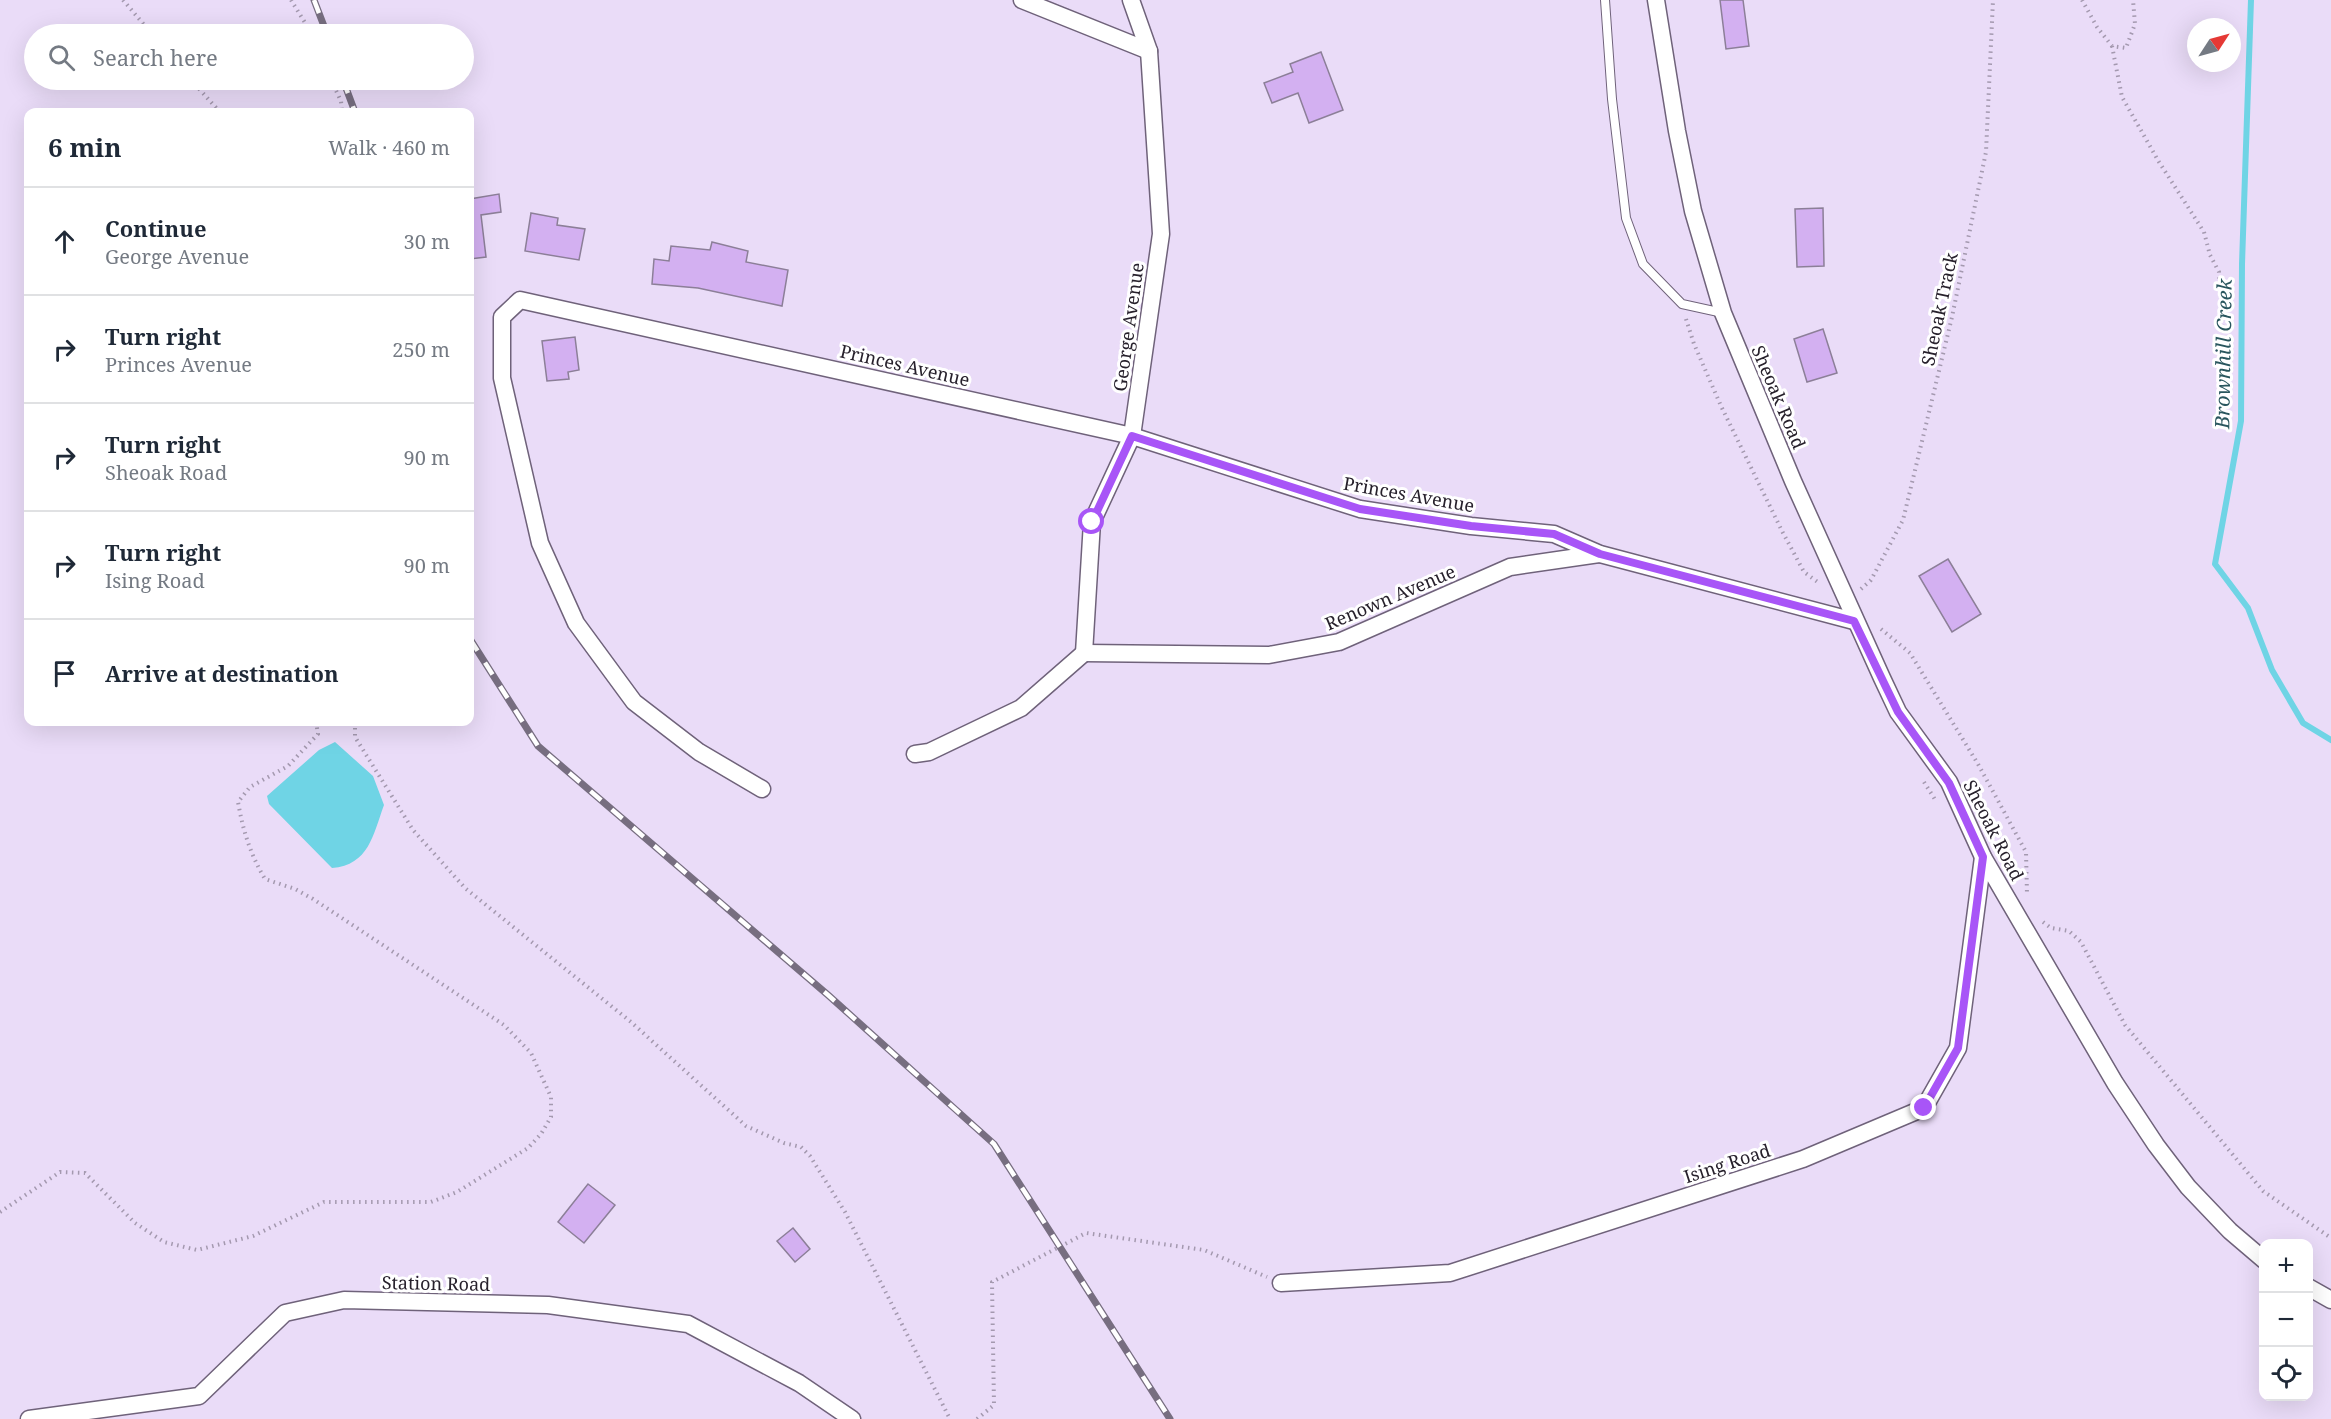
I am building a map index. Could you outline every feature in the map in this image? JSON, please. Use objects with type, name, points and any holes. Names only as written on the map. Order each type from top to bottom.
[{"type":"street","points":[[1022,0],[1149,51]]},
{"type":"street","name":"George Avenue","points":[[1084,653],[1092,522],[1132,436],[1161,234],[1149,51],[1131,0]]},
{"type":"street","name":"Sheoak Road","points":[[1656,0],[1677,131],[1693,211],[1724,313],[1854,621],[1898,712],[1949,783],[1983,857],[2115,1083],[2156,1145],[2188,1187],[2259,1255]]},
{"type":"street","name":"Princes Avenue","points":[[762,789],[699,752],[634,702],[576,623],[540,543],[502,378],[502,317],[520,300],[1132,436],[1360,509],[1471,526],[1554,534],[1600,554],[1854,621]]},
{"type":"street","name":"Renown Avenue","points":[[1084,653],[1269,655],[1339,642],[1510,567],[1600,554]]},
{"type":"street","points":[[915,754],[929,752],[1021,708],[1084,653]]},
{"type":"street","name":"Ising Road","points":[[1281,1283],[1450,1273],[1803,1159],[1924,1108],[1958,1048],[1983,857]]},
{"type":"street","points":[[2313,1290],[2331,1300]]},
{"type":"street","name":"Station Road","points":[[29,1419],[199,1396],[285,1313],[344,1300],[548,1305],[688,1324],[799,1383],[852,1419]]},
{"type":"lane","points":[[1605,0],[1612,99],[1626,218],[1643,264],[1682,304],[1724,313]]},
{"type":"path","points":[[123,0],[143,24]]},
{"type":"path","points":[[291,0],[306,24]]},
{"type":"path","name":"Sheoak Track","points":[[1846,602],[1871,580],[1904,520],[1923,443],[1986,152],[1993,0]]},
{"type":"path","points":[[2082,0],[2097,27],[2112,46],[2122,97],[2159,162],[2204,232],[2210,255],[2219,272],[2226,383]]},
{"type":"path","points":[[2112,46],[2126,48],[2129,42],[2135,24],[2133,0]]},
{"type":"path","points":[[200,90],[216,108]]},
{"type":"path","points":[[335,90],[341,108]]},
{"type":"path","points":[[1682,304],[1694,345],[1782,531],[1804,572],[1821,584]]},
{"type":"path","points":[[1876,623],[1884,633],[1910,653],[2026,852],[2028,900]]},
{"type":"path","points":[[0,1212],[60,1172],[85,1173],[135,1223],[164,1242],[197,1250],[253,1236],[324,1202],[430,1202],[457,1192],[528,1148],[542,1134],[551,1116],[551,1097],[531,1053],[504,1025],[313,899],[295,889],[265,879],[257,866],[243,834],[238,802],[250,787],[288,766],[318,734],[317,726]]},
{"type":"path","points":[[355,726],[355,737],[407,821],[465,888],[631,1022],[746,1126],[801,1147],[810,1156],[845,1212],[950,1419]]},
{"type":"path","points":[[2042,921],[2051,928],[2069,931],[2081,942],[2125,1025],[2263,1191],[2331,1238]]},
{"type":"path","points":[[977,1419],[994,1405],[992,1282],[1086,1233],[1204,1250],[1281,1283]]},
{"type":"water","points":[[335,742],[373,776],[384,805],[368,847],[362,855],[344,866],[332,868],[269,804],[267,796],[319,750]]},
{"type":"building","points":[[1720,0],[1743,0],[1749,46],[1726,49]]},
{"type":"building","points":[[1321,52],[1343,110],[1309,123],[1298,93],[1272,103],[1264,83],[1293,72],[1290,64]]},
{"type":"building","points":[[499,194],[501,212],[481,215],[486,257],[474,258],[474,198]]},
{"type":"building","points":[[1823,208],[1824,266],[1797,267],[1795,209]]},
{"type":"building","points":[[531,213],[558,218],[557,225],[585,229],[579,260],[525,251]]},
{"type":"building","points":[[712,242],[748,251],[746,262],[788,270],[782,306],[698,288],[652,284],[654,259],[669,261],[671,246],[710,250]]},
{"type":"building","points":[[1823,329],[1837,373],[1807,382],[1794,339]]},
{"type":"building","points":[[575,337],[579,370],[568,372],[569,379],[547,381],[542,341]]},
{"type":"building","points":[[1948,559],[1981,614],[1952,632],[1919,576]]},
{"type":"building","points":[[588,1184],[615,1205],[584,1243],[558,1222]]},
{"type":"building","points":[[793,1228],[810,1249],[795,1262],[777,1241]]},
{"type":"waterway","name":"Brownhill Creek","points":[[2251,0],[2242,264],[2241,421],[2215,564],[2248,608],[2272,670],[2303,723],[2331,740]]},
{"type":"railway","points":[[314,0],[323,24]]},
{"type":"railway","points":[[347,90],[354,108]]},
{"type":"railway","points":[[474,645],[538,746],[828,995],[994,1144],[1170,1419]]},
{"type":"route","points":[[1092,522],[1132,436],[1360,509],[1471,526],[1554,534],[1600,554],[1854,621],[1898,712],[1949,783],[1983,857],[1958,1048],[1924,1108]]}]
